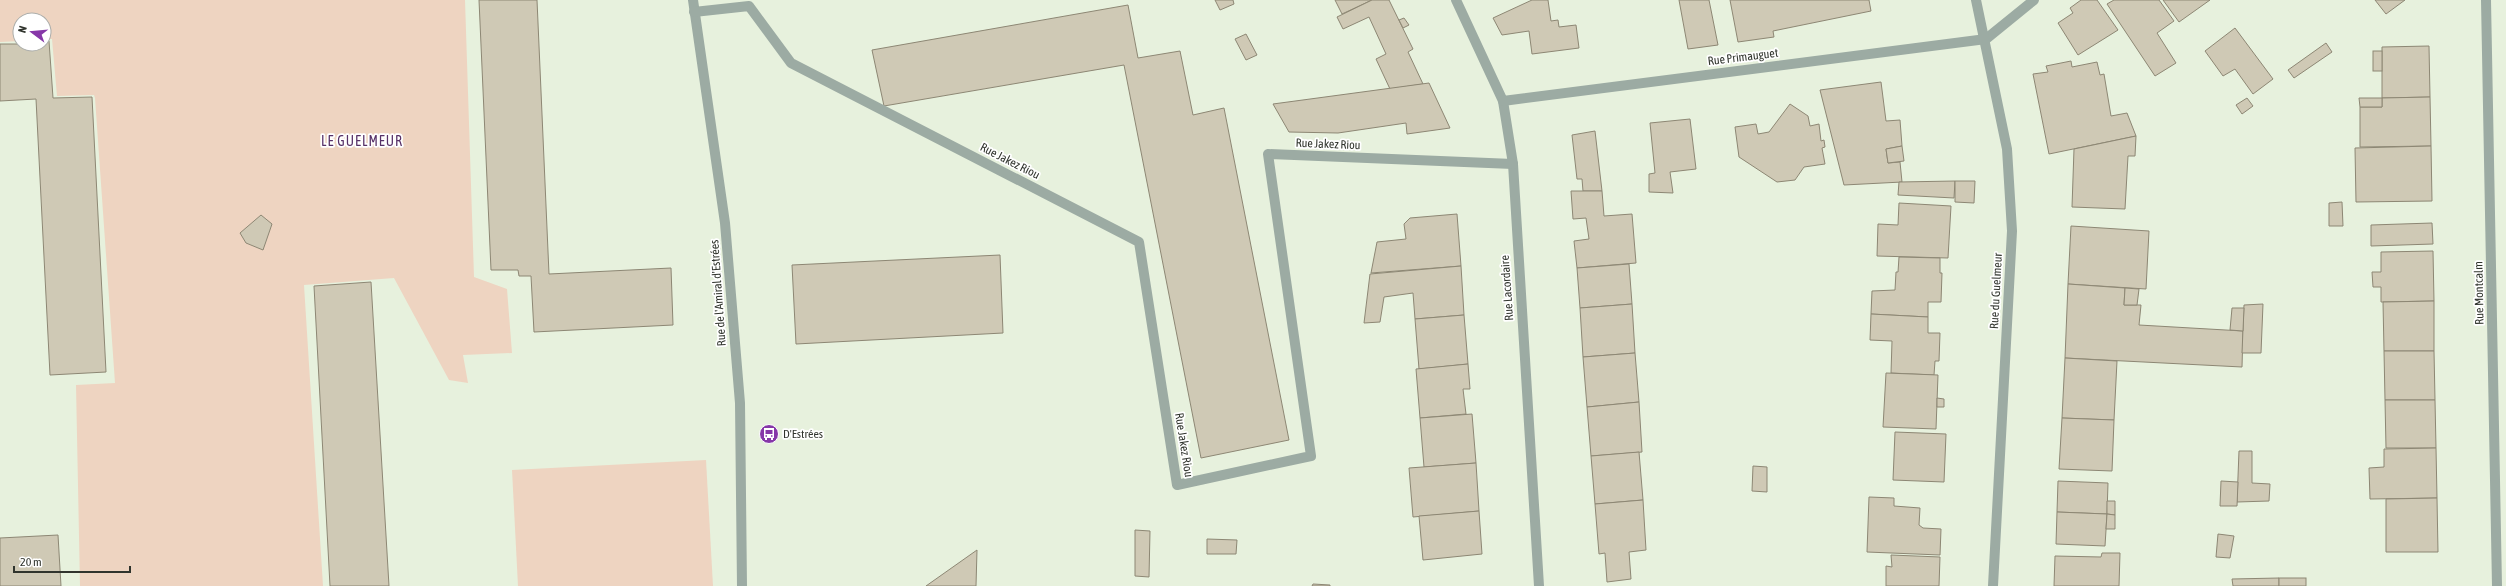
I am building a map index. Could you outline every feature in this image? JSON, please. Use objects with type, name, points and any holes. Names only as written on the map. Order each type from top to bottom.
[{"type":"street","name":"Rue de l'Amiral d'Estrées","points":[[693,0],[726,223],[740,403],[742,586]]},
{"type":"street","name":"Rue Lacordaire","points":[[1456,0],[1503,101],[1512,164],[1539,586]]},
{"type":"street","name":"Rue du Guelmeur","points":[[1976,0],[1986,39],[2007,149],[2012,230],[1993,586]]},
{"type":"street","points":[[1986,39],[2034,0]]},
{"type":"street","name":"Rue Montcalm","points":[[2486,0],[2497,586]]},
{"type":"street","name":"Rue Jakez Riou","points":[[694,12],[749,6],[791,63],[1139,242],[1177,485],[1311,456],[1268,154],[1512,164]]},
{"type":"street","name":"Rue Primauguet","points":[[1503,101],[1986,39]]},
{"type":"shaded area","points":[[0,0],[465,0],[474,277],[507,289],[512,353],[463,355],[468,383],[449,380],[394,278],[304,285],[323,586],[80,586],[76,385],[115,383],[95,98],[94,95],[57,96],[52,39],[52,12],[12,12],[12,41],[0,42]]},
{"type":"shaded area","points":[[706,460],[713,586],[518,586],[512,470]]},
{"type":"building","points":[[479,0],[537,0],[549,274],[671,268],[673,325],[534,332],[531,276],[519,276],[518,270],[491,270]]},
{"type":"building","points":[[1215,0],[1233,0],[1234,4],[1220,10]]},
{"type":"building","points":[[1335,0],[1372,0],[1342,14]]},
{"type":"building","points":[[1372,0],[1389,0],[1413,49],[1408,52],[1423,84],[1390,89],[1376,59],[1386,54],[1369,17],[1343,29],[1337,17]]},
{"type":"building","points":[[1532,0],[1548,0],[1551,21],[1558,20],[1559,27],[1576,25],[1579,48],[1532,54],[1529,31],[1502,35],[1493,18]]},
{"type":"building","points":[[1679,0],[1709,0],[1718,45],[1688,49]]},
{"type":"building","points":[[1730,0],[1869,0],[1871,11],[1773,31],[1774,37],[1738,42]]},
{"type":"building","points":[[2081,0],[2097,0],[2118,30],[2078,55],[2058,23],[2073,13],[2070,8]]},
{"type":"building","points":[[2114,0],[2159,0],[2174,21],[2157,33],[2176,63],[2155,76],[2107,4]]},
{"type":"building","points":[[2163,0],[2210,0],[2179,22]]},
{"type":"building","points":[[2375,0],[2405,0],[2386,14]]},
{"type":"building","points":[[1128,5],[1138,58],[1180,51],[1193,115],[1224,108],[1289,440],[1201,458],[1124,65],[884,106],[872,50]]},
{"type":"building","points":[[1404,18],[1409,25],[1403,28],[1399,20]]},
{"type":"building","points":[[2235,28],[2273,79],[2253,94],[2235,69],[2223,76],[2205,51]]},
{"type":"building","points":[[1246,34],[1257,55],[1246,60],[1235,39]]},
{"type":"building","points":[[2326,43],[2332,52],[2294,78],[2288,70]]},
{"type":"building","points":[[0,44],[12,44],[12,52],[50,52],[53,98],[92,97],[106,372],[50,375],[36,99],[0,101]]},
{"type":"building","points":[[2429,46],[2430,97],[2382,98],[2382,47]]},
{"type":"building","points":[[2373,51],[2382,51],[2382,71],[2373,71]]},
{"type":"building","points":[[2071,61],[2072,67],[2097,62],[2100,75],[2104,74],[2111,116],[2127,113],[2136,136],[2049,154],[2033,74],[2048,72],[2046,66]]},
{"type":"building","points":[[1881,82],[1886,121],[1900,120],[1902,146],[1886,149],[1888,163],[1900,162],[1902,182],[1844,185],[1820,90]]},
{"type":"building","points":[[1429,83],[1450,128],[1407,134],[1406,123],[1338,133],[1289,132],[1273,104]]},
{"type":"building","points":[[2430,97],[2431,146],[2360,147],[2360,107],[2382,107],[2382,98]]},
{"type":"building","points":[[2247,98],[2253,106],[2242,114],[2236,105]]},
{"type":"building","points":[[2359,98],[2382,98],[2382,107],[2360,107]]},
{"type":"building","points":[[1790,104],[1808,116],[1810,126],[1819,124],[1821,141],[1824,140],[1825,147],[1822,148],[1825,164],[1804,167],[1795,180],[1777,182],[1739,157],[1735,127],[1756,124],[1758,134],[1769,132]]},
{"type":"building","points":[[1690,119],[1696,169],[1670,172],[1673,193],[1649,192],[1649,174],[1655,173],[1650,123]]},
{"type":"building","points":[[1595,131],[1602,191],[1583,191],[1582,179],[1577,179],[1572,135]]},
{"type":"building","points":[[2136,136],[2135,156],[2128,156],[2125,209],[2072,207],[2074,149]]},
{"type":"building","points":[[1902,146],[1904,161],[1888,163],[1886,149]]},
{"type":"building","points":[[2431,146],[2432,201],[2356,202],[2355,148]]},
{"type":"building","points":[[1955,181],[1954,198],[1898,195],[1899,182]]},
{"type":"building","points":[[1955,181],[1975,181],[1974,203],[1955,202]]},
{"type":"building","points":[[1571,191],[1602,191],[1604,216],[1632,214],[1636,263],[1577,268],[1574,241],[1589,239],[1586,218],[1573,219]]},
{"type":"building","points":[[2342,202],[2343,226],[2329,226],[2329,203]]},
{"type":"building","points":[[1899,203],[1951,206],[1948,258],[1877,256],[1878,224],[1898,225]]},
{"type":"building","points":[[1457,214],[1461,266],[1371,273],[1377,242],[1406,239],[1404,224],[1410,218]]},
{"type":"building","points":[[261,215],[272,224],[263,250],[246,243],[240,233]]},
{"type":"building","points":[[2432,223],[2433,244],[2371,246],[2371,225]]},
{"type":"building","points":[[2071,226],[2149,231],[2146,289],[2068,284]]},
{"type":"building","points":[[2433,251],[2434,301],[2381,302],[2381,287],[2373,287],[2372,272],[2381,272],[2381,252]]},
{"type":"building","points":[[1000,255],[1003,333],[796,344],[792,265]]},
{"type":"building","points":[[1899,257],[1940,258],[1940,273],[1942,273],[1941,302],[1928,302],[1928,317],[1871,314],[1872,291],[1895,290]]},
{"type":"building","points":[[1629,264],[1632,304],[1580,308],[1577,268]]},
{"type":"building","points":[[1461,266],[1464,315],[1415,319],[1413,293],[1384,297],[1380,322],[1364,323],[1370,274]]},
{"type":"building","points":[[371,282],[389,586],[330,586],[314,286]]},
{"type":"building","points":[[2068,284],[2125,288],[2124,305],[2141,305],[2139,325],[2243,331],[2242,367],[2065,358]]},
{"type":"building","points":[[2125,288],[2139,289],[2137,305],[2124,305]]},
{"type":"building","points":[[2434,301],[2434,351],[2384,351],[2383,302]]},
{"type":"building","points":[[1632,304],[1635,353],[1583,357],[1580,308]]},
{"type":"building","points":[[2263,304],[2261,353],[2242,353],[2244,305]]},
{"type":"building","points":[[2232,308],[2244,308],[2243,331],[2230,330]]},
{"type":"building","points":[[1871,314],[1928,317],[1928,333],[1940,333],[1939,361],[1935,361],[1934,375],[1891,373],[1892,341],[1870,340]]},
{"type":"building","points":[[1464,315],[1468,364],[1419,369],[1415,319]]},
{"type":"building","points":[[2384,351],[2434,351],[2435,400],[2385,400]]},
{"type":"building","points":[[1635,353],[1639,402],[1587,407],[1583,357]]},
{"type":"building","points":[[2065,358],[2117,361],[2114,420],[2062,418]]},
{"type":"building","points":[[1468,364],[1470,389],[1463,389],[1466,414],[1420,418],[1416,369]]},
{"type":"building","points":[[1886,373],[1938,375],[1936,429],[1883,427]]},
{"type":"building","points":[[1937,398],[1944,399],[1944,407],[1937,407]]},
{"type":"building","points":[[2385,400],[2435,400],[2436,448],[2386,448]]},
{"type":"building","points":[[1639,402],[1642,452],[1591,456],[1587,407]]},
{"type":"building","points":[[1472,414],[1476,463],[1424,467],[1420,418]]},
{"type":"building","points":[[2062,418],[2114,420],[2112,471],[2059,469]]},
{"type":"building","points":[[1895,432],[1946,434],[1944,482],[1893,480]]},
{"type":"building","points":[[2436,448],[2437,498],[2370,499],[2369,468],[2384,467],[2384,449]]},
{"type":"building","points":[[2239,451],[2252,451],[2252,483],[2270,484],[2269,501],[2237,502]]},
{"type":"building","points":[[1639,452],[1643,500],[1595,504],[1591,456]]},
{"type":"building","points":[[1476,463],[1479,511],[1413,517],[1409,468]]},
{"type":"building","points":[[1753,466],[1767,467],[1767,492],[1752,491]]},
{"type":"building","points":[[2058,481],[2108,483],[2107,514],[2057,512]]},
{"type":"building","points":[[2221,481],[2238,482],[2237,506],[2220,506]]},
{"type":"building","points":[[1869,497],[1894,498],[1894,506],[1920,508],[1919,525],[1923,528],[1941,529],[1940,555],[1867,552]]},
{"type":"building","points":[[2437,498],[2438,552],[2386,552],[2386,499]]},
{"type":"building","points":[[1643,500],[1646,550],[1629,552],[1631,579],[1607,582],[1605,553],[1599,554],[1595,504]]},
{"type":"building","points":[[2107,501],[2115,501],[2115,515],[2107,514]]},
{"type":"building","points":[[1479,511],[1482,554],[1423,560],[1419,516]]},
{"type":"building","points":[[2057,512],[2107,514],[2105,546],[2056,544]]},
{"type":"building","points":[[2107,514],[2115,515],[2115,529],[2106,529]]},
{"type":"building","points":[[1135,530],[1150,531],[1149,577],[1135,576]]},
{"type":"building","points":[[2218,534],[2234,536],[2230,558],[2216,557]]},
{"type":"building","points":[[58,535],[61,586],[0,586],[0,538]]},
{"type":"building","points":[[1207,539],[1237,540],[1236,554],[1207,554]]},
{"type":"building","points":[[977,550],[976,586],[926,586]]},
{"type":"building","points":[[2102,553],[2120,553],[2119,586],[2054,586],[2055,556],[2101,557]]},
{"type":"building","points":[[1891,555],[1940,557],[1939,586],[1886,586],[1886,566],[1892,567]]},
{"type":"building","points":[[2279,578],[2279,586],[2233,586],[2232,579]]},
{"type":"building","points":[[2279,578],[2306,578],[2306,586],[2279,586]]},
{"type":"building","points":[[1313,584],[1330,585],[1330,586],[1312,586]]},
{"type":"place","name":"D'Estrées","points":[[769,434]]},
{"type":"district","name":"LE GUELMEUR","points":[[362,141]]}]
